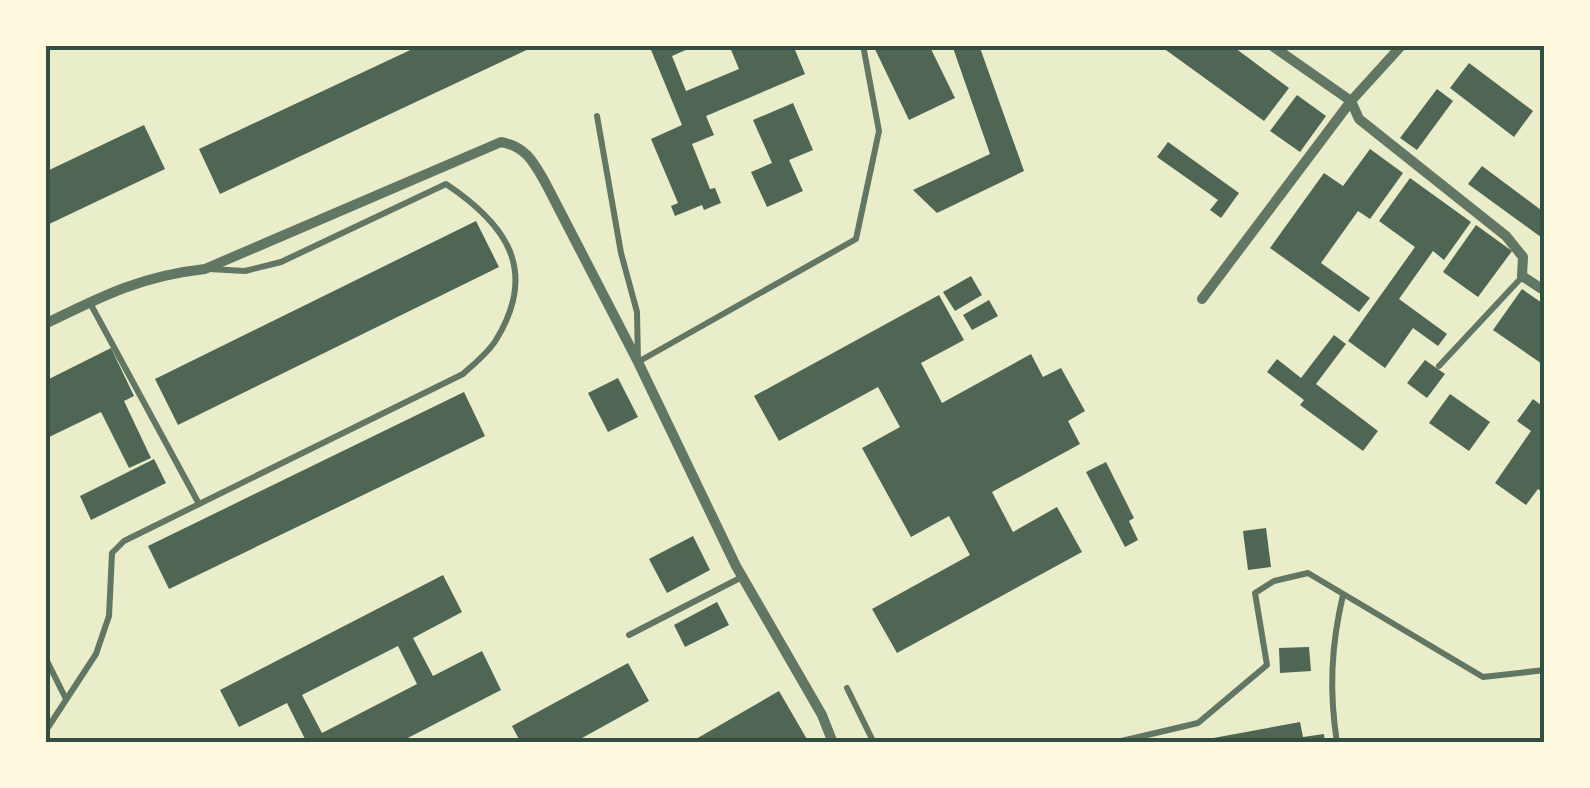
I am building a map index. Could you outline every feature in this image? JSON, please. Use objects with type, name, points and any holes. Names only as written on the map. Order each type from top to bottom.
[{"type":"street","points":[[1271,45],[1351,101],[1359,118],[1506,236],[1523,257],[1522,276],[1545,291]]},
{"type":"street","points":[[1202,299],[1351,101],[1402,45]]},
{"type":"street","points":[[45,324],[132,282],[205,268],[501,142],[517,145],[531,157],[638,362],[742,577],[822,715],[833,743]]},
{"type":"lane","points":[[597,116],[621,253],[637,312],[638,362],[856,239],[879,131],[863,45]]},
{"type":"lane","points":[[45,732],[96,654],[109,616],[112,553],[124,541],[463,374],[495,342],[508,315],[515,285],[514,252],[488,215],[446,184],[281,262],[245,272],[205,268]]},
{"type":"lane","points":[[1439,366],[1522,276]]},
{"type":"lane","points":[[90,302],[199,504]]},
{"type":"lane","points":[[1113,743],[1198,723],[1267,665],[1255,593],[1274,581],[1308,573],[1482,677],[1545,670]]},
{"type":"lane","points":[[629,635],[742,577]]},
{"type":"lane","points":[[1337,743],[1330,701],[1332,640],[1343,595]]},
{"type":"lane","points":[[45,657],[67,700]]},
{"type":"lane","points":[[847,688],[874,743]]},
{"type":"building","points":[[421,45],[537,45],[220,194],[199,149]]},
{"type":"building","points":[[649,45],[697,45],[672,56],[686,91],[739,69],[729,45],[793,45],[805,74],[706,116],[714,135],[692,144],[710,189],[715,188],[721,203],[704,210],[702,205],[675,216],[671,206],[678,203],[651,139],[682,125]]},
{"type":"building","points":[[873,45],[929,45],[955,98],[909,120]]},
{"type":"building","points":[[952,45],[979,45],[1024,171],[937,213],[913,190],[990,154]]},
{"type":"building","points":[[1159,45],[1231,45],[1289,88],[1264,121]]},
{"type":"building","points":[[1469,63],[1533,111],[1514,137],[1450,88]]},
{"type":"building","points":[[1437,89],[1453,101],[1417,150],[1400,138]]},
{"type":"building","points":[[1297,95],[1326,116],[1300,152],[1270,131]]},
{"type":"building","points":[[793,103],[813,150],[789,160],[803,191],[767,207],[751,172],[772,163],[753,120]]},
{"type":"building","points":[[144,125],[165,169],[45,226],[45,172]]},
{"type":"building","points":[[1168,142],[1239,193],[1221,218],[1210,210],[1218,200],[1157,157]]},
{"type":"building","points":[[1370,149],[1403,173],[1370,219],[1358,211],[1321,263],[1370,298],[1359,312],[1270,248],[1324,173],[1343,186]]},
{"type":"building","points":[[1482,166],[1545,213],[1545,240],[1468,184]]},
{"type":"building","points":[[1410,178],[1471,222],[1444,260],[1433,251],[1399,299],[1447,334],[1438,346],[1413,328],[1385,368],[1348,341],[1415,247],[1379,221]]},
{"type":"building","points":[[476,221],[499,267],[178,425],[155,379]]},
{"type":"building","points":[[1476,225],[1512,251],[1478,297],[1443,272]]},
{"type":"building","points":[[971,276],[982,295],[955,311],[943,292]]},
{"type":"building","points":[[1522,289],[1545,305],[1545,366],[1493,330]]},
{"type":"building","points":[[939,295],[964,340],[921,363],[942,403],[1031,354],[1043,377],[1061,368],[1085,411],[1068,421],[1080,444],[992,492],[1013,532],[1057,507],[1082,552],[897,653],[872,609],[970,555],[949,516],[911,537],[862,448],[900,427],[878,387],[779,441],[754,396]]},
{"type":"building","points":[[989,300],[998,316],[972,330],[963,315]]},
{"type":"building","points":[[1334,335],[1346,344],[1316,384],[1378,431],[1363,451],[1300,405],[1304,400],[1267,372],[1277,359],[1301,378]]},
{"type":"building","points":[[111,348],[134,396],[124,401],[151,458],[129,468],[101,412],[45,439],[45,381]]},
{"type":"building","points":[[1425,360],[1445,374],[1427,398],[1407,383]]},
{"type":"building","points":[[618,378],[638,417],[608,432],[588,393]]},
{"type":"building","points":[[464,392],[485,436],[169,589],[148,546]]},
{"type":"building","points":[[1450,394],[1490,422],[1469,451],[1429,423]]},
{"type":"building","points":[[1533,399],[1545,408],[1545,494],[1538,489],[1526,505],[1495,483],[1531,431],[1517,421]]},
{"type":"building","points":[[154,459],[166,483],[91,520],[80,496]]},
{"type":"building","points":[[1106,462],[1134,518],[1129,521],[1138,540],[1125,547],[1086,472]]},
{"type":"building","points":[[1266,528],[1271,567],[1248,570],[1243,531]]},
{"type":"building","points":[[693,536],[710,570],[667,593],[649,559]]},
{"type":"building","points":[[443,575],[462,612],[413,638],[433,676],[482,651],[501,690],[398,743],[307,743],[287,703],[239,727],[220,690]],"holes":[[[398,646],[417,684],[322,733],[302,695]]]},
{"type":"building","points":[[717,602],[729,625],[685,647],[674,625]]},
{"type":"building","points":[[1309,647],[1311,671],[1280,673],[1279,648]]},
{"type":"building","points":[[628,663],[649,701],[573,743],[521,743],[512,726]]},
{"type":"building","points":[[779,691],[808,741],[689,743]]},
{"type":"building","points":[[1300,722],[1303,737],[1324,734],[1325,743],[1186,743]]}]
